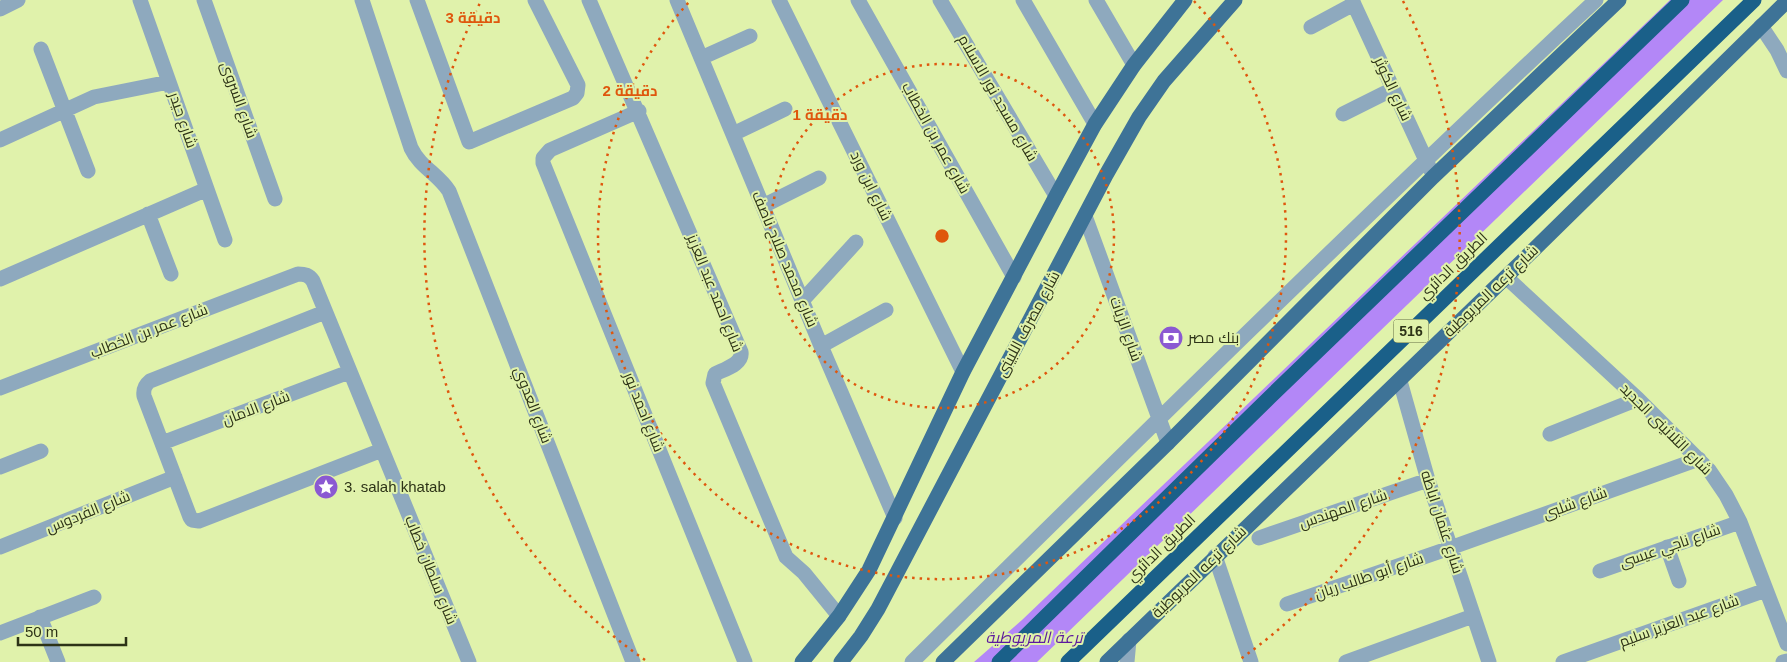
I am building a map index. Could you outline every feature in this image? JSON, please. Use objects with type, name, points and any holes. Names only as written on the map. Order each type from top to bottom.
[{"type":"highway","points":[[998,662],[1682,0]]},
{"type":"highway","name":"الطريق الدائري","points":[[1068,662],[1754,0]]},
{"type":"main road","name":"شارع مصرف اللبينى","points":[[841,662],[861,636],[883,601],[1139,117],[1159,88],[1235,0]]},
{"type":"main road","points":[[943,662],[1168,443],[1434,177],[1619,0]]},
{"type":"main road","name":"شارع ترعه المريوطية","points":[[1107,662],[1506,277],[1787,1]]},
{"type":"main road","points":[[802,662],[839,616],[869,570],[964,372],[1056,196],[1096,124],[1134,65],[1179,2]]},
{"type":"street","points":[[0,9],[18,0]]},
{"type":"street","name":"شارع حيدر","points":[[140,0],[225,240]]},
{"type":"street","name":"شارع السروى","points":[[204,0],[275,199]]},
{"type":"street","name":"شارع العدوي","points":[[362,0],[409,143],[417,160],[438,176],[449,191],[633,662]]},
{"type":"street","points":[[417,0],[469,142],[572,98],[577,92],[578,85],[535,0]]},
{"type":"street","name":"شارع احمد عبد العزيز","points":[[590,0],[741,352],[742,357],[740,361],[715,374],[713,383],[786,557],[804,573],[839,616]]},
{"type":"street","name":"شارع ابن ورد","points":[[779,0],[964,372]]},
{"type":"street","name":"شارع عمر بن الخطاب","points":[[858,0],[1014,277]]},
{"type":"street","name":"شارع مسجد نور الاسلام","points":[[940,0],[1056,196]]},
{"type":"street","points":[[1023,0],[1096,124]]},
{"type":"street","points":[[1096,0],[1134,65]]},
{"type":"street","points":[[912,662],[1208,370],[1596,0]]},
{"type":"street","name":"شارع محمد صلاح ناصف","points":[[681,1],[701,58],[732,134],[895,518]]},
{"type":"street","points":[[1311,27],[1353,2]]},
{"type":"street","name":"شارع الكوثر","points":[[1353,2],[1434,177]]},
{"type":"street","points":[[1760,26],[1776,50],[1787,72]]},
{"type":"street","points":[[701,58],[750,36]]},
{"type":"street","points":[[41,49],[88,172]]},
{"type":"street","points":[[0,140],[94,97],[169,82]]},
{"type":"street","points":[[1343,114],[1393,89]]},
{"type":"street","points":[[732,134],[786,109]]},
{"type":"street","name":"شارع احمد نور","points":[[639,112],[550,150],[543,158],[543,163],[745,662]]},
{"type":"street","points":[[762,206],[819,178]]},
{"type":"street","points":[[0,279],[207,189]]},
{"type":"street","points":[[148,214],[171,274]]},
{"type":"street","name":"شارع الزيات","points":[[1085,216],[1168,443]]},
{"type":"street","points":[[802,301],[856,242]]},
{"type":"street","name":"شارع عمر بن الخطاب","points":[[0,388],[298,274]]},
{"type":"street","name":"شارع سلطان خطاب","points":[[298,274],[309,276],[313,281],[469,662]]},
{"type":"street","name":"شارع الثلاثينى الجديد","points":[[1506,277],[1638,399],[1699,459],[1726,495],[1740,522],[1787,644]]},
{"type":"street","points":[[821,346],[886,310]]},
{"type":"street","points":[[325,312],[150,381],[146,385],[144,396],[190,517],[192,520],[198,521],[382,450]]},
{"type":"street","name":"شارع الامان","points":[[162,443],[349,372]]},
{"type":"street","name":"شارع عثمان اباظه","points":[[1400,380],[1428,480],[1489,662]]},
{"type":"street","points":[[1550,434],[1638,399]]},
{"type":"street","points":[[0,467],[42,451]]},
{"type":"street","name":"شارع شلبى","points":[[1450,548],[1699,459]]},
{"type":"street","name":"شارع الفردوس","points":[[0,547],[175,477]]},
{"type":"street","name":"شارع المهندس","points":[[1259,538],[1428,480]]},
{"type":"street","name":"شارع ناجي عيسى","points":[[1600,571],[1740,522]]},
{"type":"street","points":[[1667,547],[1679,581]]},
{"type":"street","name":"شارع أبو طالب ريان","points":[[1287,604],[1450,548]]},
{"type":"street","points":[[1215,556],[1251,662]]},
{"type":"street","name":"شارع عبد العزيز سليم","points":[[1563,662],[1766,590]]},
{"type":"street","points":[[0,633],[94,596]]},
{"type":"street","points":[[1346,662],[1473,616]]},
{"type":"street","points":[[40,617],[58,662]]},
{"type":"street","points":[[1127,662],[1130,640]]},
{"type":"street","points":[[1783,662],[1787,660]]},
{"type":"water","name":"ترعة المريوطية","points":[[1670,0],[1723,0],[1037,662],[974,662],[1022,620]]},
{"type":"place","name":"بنك مصر","points":[[1171,338]]},
{"type":"place","name":"3. salah khatab","points":[[326,487]]}]
